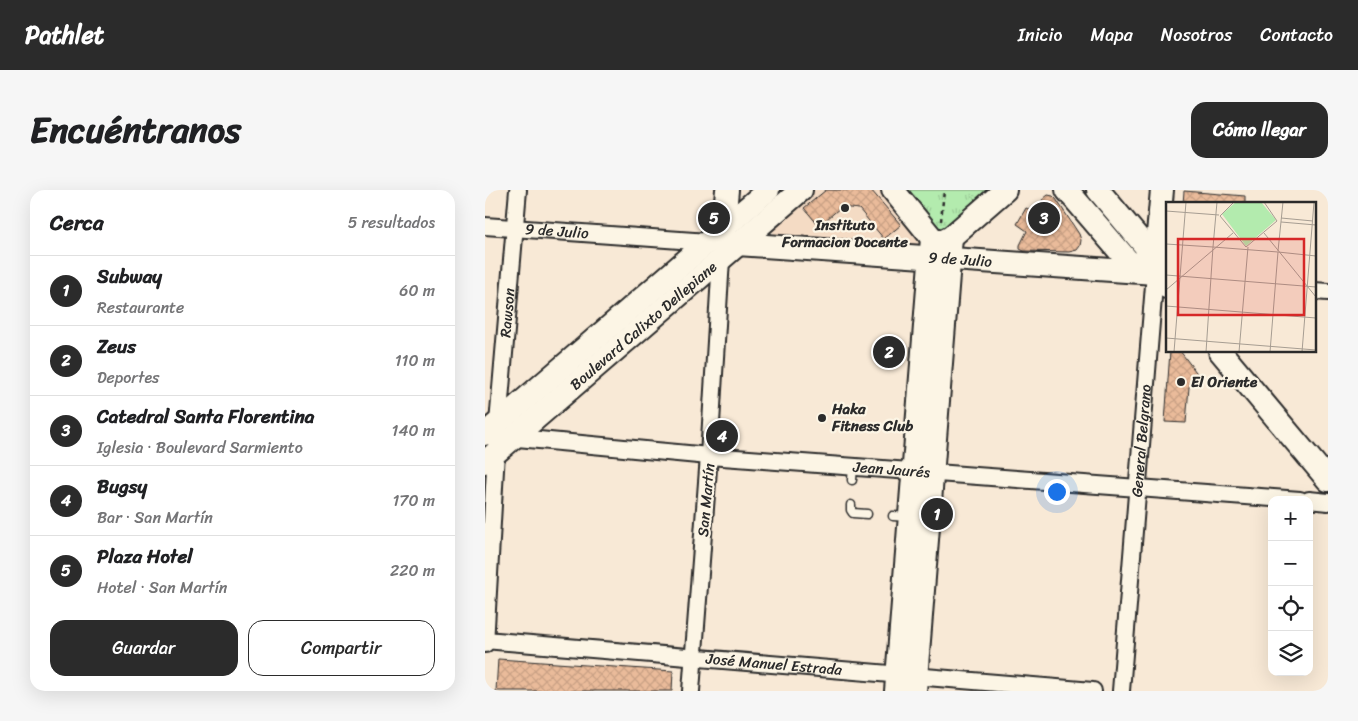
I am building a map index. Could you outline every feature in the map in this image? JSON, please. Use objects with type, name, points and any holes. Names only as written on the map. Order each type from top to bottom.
[{"type":"main road","name":"San Martín","points":[[722,243],[727,190]]},
{"type":"main road","name":"Boulevard Calixto Dellepiane","points":[[722,243],[768,190]]},
{"type":"main road","name":"Boulevard Calixto Dellepiane","points":[[494,440],[722,243],[801,190]]},
{"type":"main road","points":[[893,190],[941,243]]},
{"type":"main road","points":[[906,684],[941,243],[1005,190]]},
{"type":"main road","points":[[1067,190],[1128,260],[1163,279]]},
{"type":"main road","points":[[1098,190],[1145,246],[1163,279]]},
{"type":"main road","name":"General Belgrano","points":[[1163,190],[1163,279]]},
{"type":"main road","name":"9 de Julio","points":[[722,243],[941,243],[1163,279]]},
{"type":"main road","points":[[1221,352],[1328,480]]},
{"type":"main road","points":[[906,684],[901,516],[923,472]]},
{"type":"street","name":"Rawson","points":[[485,641],[494,440],[519,190]]},
{"type":"street","name":"9 de Julio","points":[[485,226],[722,243]]},
{"type":"street","name":"San Martín","points":[[691,691],[709,456],[722,243]]},
{"type":"street","name":"General Belgrano","points":[[1121,691],[1138,488],[1163,279]]},
{"type":"street","name":"Jean Jaurés","points":[[494,440],[709,456],[852,473],[923,472],[1268,498]]},
{"type":"street","points":[[1313,500],[1328,502]]},
{"type":"street","name":"José Manuel Estrada","points":[[485,641],[693,657],[906,684],[1093,691]]},
{"type":"lane","points":[[851,505],[853,513],[867,514]]},
{"type":"path","points":[[941,243],[944,190]]},
{"type":"shaded area","name":"Instituto Formacion Docente","points":[[813,190],[882,190],[924,237],[917,251],[776,239],[771,227]]},
{"type":"green space","points":[[901,190],[997,190],[941,231]]},
{"type":"building","points":[[826,190],[871,190],[901,225],[884,239],[859,209],[841,207],[819,226],[804,208]]},
{"type":"building","points":[[1184,191],[1245,196],[1245,202],[1183,202]]},
{"type":"building","points":[[1048,195],[1056,199],[1079,234],[1081,240],[1077,250],[1069,252],[1024,251],[1020,249],[1027,231],[1017,224],[1026,208],[1036,212],[1043,199]]},
{"type":"building","name":"El Oriente","points":[[1170,352],[1181,352],[1199,376],[1189,387],[1186,423],[1165,422]]},
{"type":"building","points":[[498,659],[673,671],[672,691],[496,691]]},
{"type":"place","name":"Instituto Formacion Docente","points":[[845,208]]},
{"type":"place","name":"Plaza Hotel","points":[[714,218]]},
{"type":"place","name":"Catedral Santa Florentina","points":[[1044,218]]},
{"type":"place","name":"Zeus","points":[[889,352]]},
{"type":"place","name":"El Oriente","points":[[1181,382]]},
{"type":"place","name":"Haka Fitness Club","points":[[822,418]]},
{"type":"place","name":"Bugsy","points":[[722,436]]},
{"type":"place","name":"Subway","points":[[937,514]]}]
